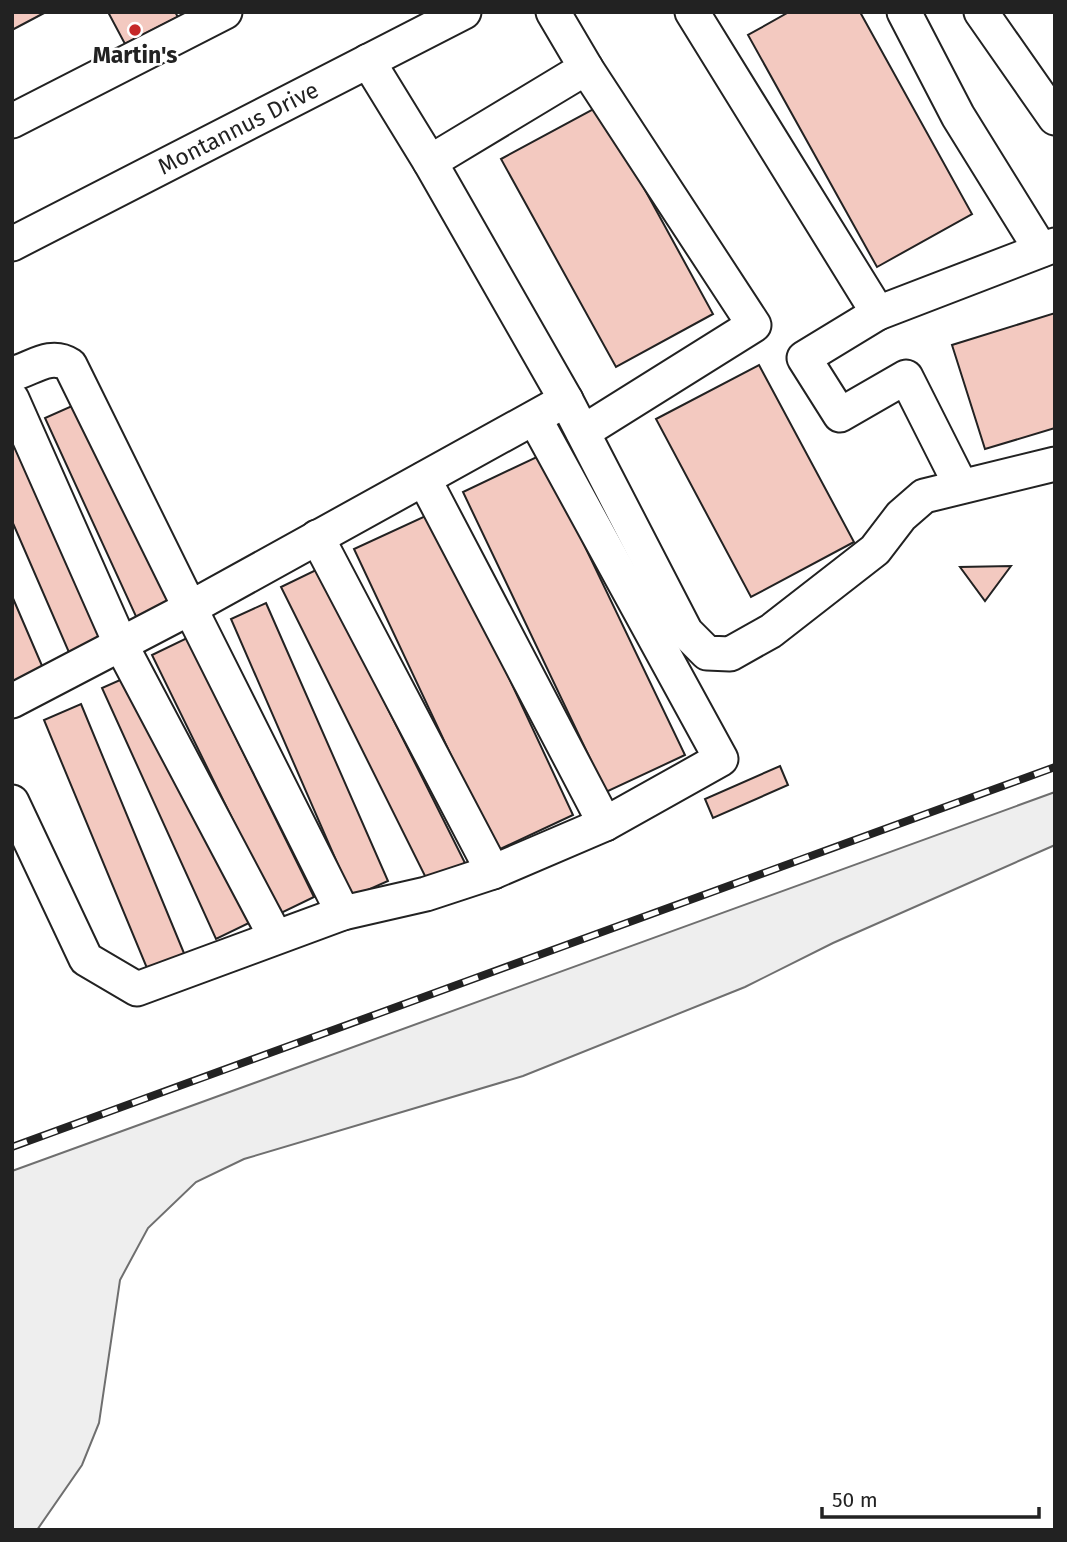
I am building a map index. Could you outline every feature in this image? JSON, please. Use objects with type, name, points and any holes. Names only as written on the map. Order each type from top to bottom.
[{"type":"street","points":[[12,121],[225,12]]},
{"type":"street","name":"Montannus Drive","points":[[12,244],[368,61],[423,21],[464,12]]},
{"type":"street","points":[[553,12],[586,68],[754,326],[583,432]]},
{"type":"street","points":[[692,12],[878,313]]},
{"type":"street","points":[[904,12],[958,116],[1048,247],[878,313],[804,358],[840,415],[906,377],[961,486]]},
{"type":"street","points":[[981,12],[1055,118]]},
{"type":"street","points":[[368,61],[430,162],[566,400],[687,632],[707,653],[730,654],[771,631],[875,550],[901,516],[924,496],[1055,464]]},
{"type":"street","points":[[430,162],[586,68]]},
{"type":"street","points":[[12,374],[49,360],[61,359],[70,365],[343,913]]},
{"type":"street","points":[[12,399],[121,645],[275,936]]},
{"type":"street","points":[[12,701],[190,608],[566,400]]},
{"type":"street","points":[[12,802],[86,960],[137,989],[343,913],[426,894],[493,872],[605,824],[721,759],[535,419]]},
{"type":"street","points":[[424,479],[605,824]]},
{"type":"street","points":[[317,537],[493,872]]},
{"type":"shaded area","points":[[1055,792],[1055,845],[833,943],[745,987],[523,1076],[244,1159],[196,1182],[148,1228],[120,1280],[99,1423],[82,1465],[37,1530],[12,1530],[12,1171]]},
{"type":"building","name":"Martin's","points":[[12,12],[46,12],[12,30]]},
{"type":"building","name":"Martin's","points":[[108,12],[175,12],[178,17],[125,44]]},
{"type":"building","points":[[789,12],[860,12],[972,214],[877,267],[748,35]]},
{"type":"building","points":[[599,106],[713,314],[616,367],[501,159]]},
{"type":"building","points":[[1055,313],[1055,428],[985,449],[952,345]]},
{"type":"building","points":[[759,365],[854,542],[751,597],[656,419]]},
{"type":"building","points":[[81,402],[175,606],[139,623],[45,418]]},
{"type":"building","points":[[12,421],[107,642],[71,657],[12,521]]},
{"type":"building","points":[[541,455],[685,755],[606,792],[463,492]]},
{"type":"building","points":[[432,513],[573,815],[496,851],[354,549]]},
{"type":"building","points":[[1011,566],[985,601],[960,567]]},
{"type":"building","points":[[318,569],[465,863],[428,882],[281,587]]},
{"type":"building","points":[[12,596],[46,675],[12,689]]},
{"type":"building","points":[[266,603],[388,881],[352,897],[231,619]]},
{"type":"building","points":[[187,638],[314,897],[279,914],[152,655]]},
{"type":"building","points":[[138,672],[251,922],[216,939],[102,688]]},
{"type":"building","points":[[81,704],[186,958],[149,973],[44,720]]},
{"type":"building","points":[[780,766],[788,785],[713,818],[705,799]]},
{"type":"railway","points":[[12,1147],[1055,767]]},
{"type":"place","name":"Martin's","points":[[135,30]]}]
